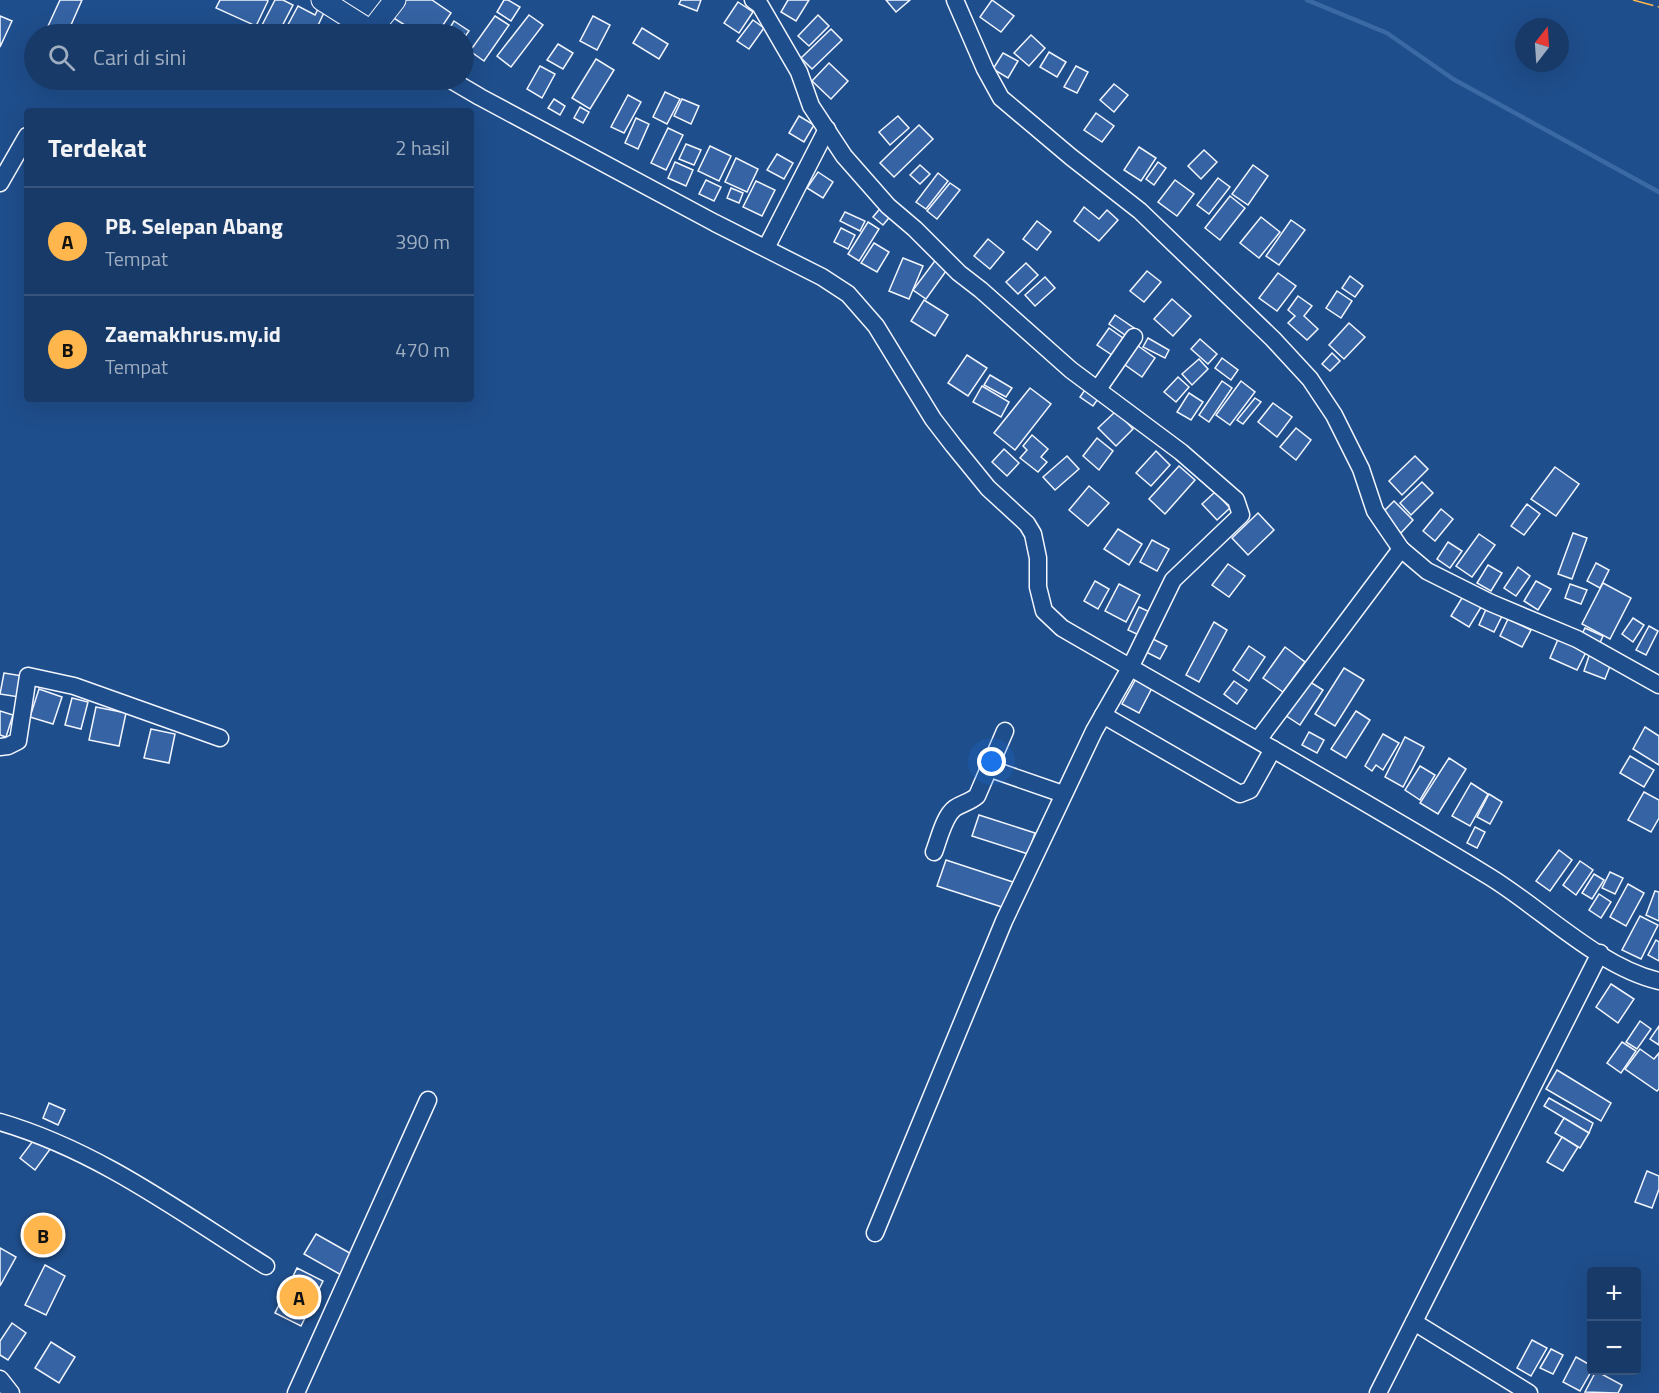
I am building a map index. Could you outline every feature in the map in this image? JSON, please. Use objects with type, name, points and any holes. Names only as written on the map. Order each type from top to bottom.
[{"type":"main road","points":[[322,0],[360,24]]},
{"type":"main road","points":[[380,24],[395,0]]},
{"type":"street","points":[[753,0],[760,5],[793,62],[811,106],[826,129],[844,156],[888,206],[915,229],[959,273],[1071,370],[1181,452],[1236,500],[1241,515],[1173,580],[1130,668],[1102,715],[1004,921],[875,1233]]},
{"type":"street","points":[[955,0],[985,69],[1001,98],[1140,211],[1274,339],[1310,379],[1334,415],[1361,470],[1375,511],[1401,549],[1427,571],[1491,603],[1577,639],[1659,685]]},
{"type":"street","points":[[469,90],[822,277],[848,294],[876,326],[933,419],[988,488],[1026,524],[1033,534],[1038,558],[1038,587],[1044,611],[1062,628],[1422,836],[1506,887],[1565,931],[1625,969],[1659,981]]},
{"type":"street","points":[[766,248],[826,129]]},
{"type":"street","points":[[0,183],[24,141]]},
{"type":"street","points":[[1098,389],[1134,337]]},
{"type":"street","points":[[1258,740],[1401,549]]},
{"type":"street","points":[[0,747],[18,741],[28,676],[74,686],[220,738]]},
{"type":"street","points":[[1102,715],[1240,794],[1250,790],[1273,749]]},
{"type":"street","points":[[934,852],[950,812],[976,796],[1005,731]]},
{"type":"street","points":[[988,768],[1064,794]]},
{"type":"street","points":[[1378,1393],[1599,953]]},
{"type":"street","points":[[296,1393],[428,1100]]},
{"type":"street","points":[[0,1122],[50,1139],[91,1157],[135,1181],[266,1266]]},
{"type":"street","points":[[1413,1322],[1529,1393]]},
{"type":"street","points":[[0,1379],[11,1393]]},
{"type":"building","points":[[60,0],[82,0],[71,24],[49,24]]},
{"type":"building","points":[[220,0],[268,1],[257,24],[252,24],[216,8]]},
{"type":"building","points":[[275,0],[283,0],[293,5],[283,24],[263,24]]},
{"type":"building","points":[[403,0],[432,0],[451,13],[444,24],[403,24],[392,17]]},
{"type":"building","points":[[504,0],[520,7],[511,21],[497,12]]},
{"type":"building","points":[[681,0],[701,0],[697,11],[679,4]]},
{"type":"building","points":[[788,0],[809,0],[796,21],[781,12]]},
{"type":"building","points":[[886,0],[910,0],[896,12]]},
{"type":"building","points":[[992,0],[1014,16],[1001,32],[980,17]]},
{"type":"building","points":[[738,2],[753,12],[739,33],[724,23]]},
{"type":"building","points":[[321,3],[327,6],[319,24],[288,24],[298,6],[315,15]]},
{"type":"building","points":[[529,15],[543,25],[511,67],[497,56]]},
{"type":"building","points":[[818,15],[829,26],[809,46],[798,36]]},
{"type":"building","points":[[0,16],[12,21],[0,47]]},
{"type":"building","points":[[495,16],[509,25],[484,61],[474,54],[474,45]]},
{"type":"building","points":[[593,16],[610,25],[597,50],[580,41]]},
{"type":"building","points":[[753,20],[764,28],[749,49],[737,41]]},
{"type":"building","points":[[642,28],[668,44],[659,59],[633,43]]},
{"type":"building","points":[[831,29],[842,40],[812,69],[801,58]]},
{"type":"building","points":[[1031,35],[1045,48],[1029,66],[1014,53]]},
{"type":"building","points":[[558,44],[573,53],[563,69],[547,60]]},
{"type":"building","points":[[1049,52],[1066,62],[1057,77],[1040,67]]},
{"type":"building","points":[[1003,53],[1018,61],[1008,78],[993,69]]},
{"type":"building","points":[[596,59],[614,70],[590,109],[572,98]]},
{"type":"building","points":[[829,63],[848,81],[831,99],[812,81]]},
{"type":"building","points":[[540,66],[555,74],[542,98],[527,89]]},
{"type":"building","points":[[1076,66],[1088,72],[1077,93],[1064,87]]},
{"type":"building","points":[[1114,84],[1128,95],[1114,112],[1100,100]]},
{"type":"building","points":[[665,92],[680,99],[667,124],[653,117]]},
{"type":"building","points":[[628,95],[641,102],[624,133],[611,127]]},
{"type":"building","points":[[554,99],[565,106],[560,115],[548,108]]},
{"type":"building","points":[[682,99],[699,106],[691,124],[674,116]]},
{"type":"building","points":[[580,107],[589,112],[583,123],[574,118]]},
{"type":"building","points":[[1096,113],[1114,126],[1102,142],[1084,130]]},
{"type":"building","points":[[799,116],[814,125],[804,142],[789,133]]},
{"type":"building","points":[[898,116],[909,128],[890,145],[879,132]]},
{"type":"building","points":[[636,118],[649,124],[638,149],[625,143]]},
{"type":"building","points":[[919,125],[933,139],[894,177],[880,163]]},
{"type":"building","points":[[668,128],[683,135],[666,170],[651,163]]},
{"type":"building","points":[[686,144],[701,150],[694,165],[679,159]]},
{"type":"building","points":[[710,146],[731,156],[719,181],[698,171]]},
{"type":"building","points":[[1139,147],[1156,158],[1141,181],[1124,170]]},
{"type":"building","points":[[1204,150],[1217,162],[1201,179],[1188,166]]},
{"type":"building","points":[[777,154],[793,163],[784,179],[767,170]]},
{"type":"building","points":[[736,158],[758,169],[747,192],[725,182]]},
{"type":"building","points":[[675,162],[693,170],[686,186],[668,178]]},
{"type":"building","points":[[1158,162],[1166,168],[1154,185],[1146,179]]},
{"type":"building","points":[[920,165],[930,174],[920,184],[910,175]]},
{"type":"building","points":[[1253,165],[1268,176],[1248,205],[1232,194]]},
{"type":"building","points":[[818,172],[833,182],[823,198],[807,188]]},
{"type":"building","points":[[938,173],[948,181],[926,209],[916,202]]},
{"type":"building","points":[[1218,178],[1230,187],[1209,214],[1197,205]]},
{"type":"building","points":[[706,180],[721,187],[714,201],[699,194]]},
{"type":"building","points":[[1175,180],[1194,194],[1177,216],[1158,202]]},
{"type":"building","points":[[756,181],[775,190],[762,216],[743,207]]},
{"type":"building","points":[[950,183],[960,190],[937,219],[927,211]]},
{"type":"building","points":[[731,188],[743,193],[739,203],[727,198]]},
{"type":"building","points":[[1230,196],[1245,208],[1220,240],[1205,228]]},
{"type":"building","points":[[883,205],[893,213],[883,225],[873,217]]},
{"type":"building","points":[[1084,207],[1099,219],[1107,210],[1118,220],[1099,241],[1074,221]]},
{"type":"building","points":[[845,212],[865,221],[860,231],[840,221]]},
{"type":"building","points":[[1261,217],[1280,232],[1259,258],[1240,243]]},
{"type":"building","points":[[1291,220],[1305,230],[1279,265],[1266,256]]},
{"type":"building","points":[[1037,221],[1051,232],[1037,250],[1023,239]]},
{"type":"building","points":[[868,222],[879,229],[859,261],[848,254]]},
{"type":"building","points":[[841,228],[855,235],[848,249],[834,242]]},
{"type":"building","points":[[988,239],[1004,252],[990,269],[974,256]]},
{"type":"building","points":[[874,243],[889,252],[877,272],[861,263]]},
{"type":"building","points":[[903,258],[923,266],[909,299],[889,291]]},
{"type":"building","points":[[937,258],[949,267],[926,299],[913,290]]},
{"type":"building","points":[[1026,263],[1038,275],[1018,294],[1006,282]]},
{"type":"building","points":[[1147,271],[1161,282],[1144,302],[1130,291]]},
{"type":"building","points":[[1278,273],[1296,286],[1277,311],[1259,298]]},
{"type":"building","points":[[1350,276],[1363,286],[1355,297],[1342,288]]},
{"type":"building","points":[[1045,277],[1055,288],[1035,306],[1025,295]]},
{"type":"building","points":[[1337,291],[1352,301],[1341,318],[1326,308]]},
{"type":"building","points":[[1298,296],[1312,306],[1304,316],[1318,329],[1307,340],[1288,323],[1295,316],[1288,310]]},
{"type":"building","points":[[1172,299],[1191,316],[1173,336],[1154,319]]},
{"type":"building","points":[[924,300],[948,315],[935,336],[911,321]]},
{"type":"building","points":[[1115,315],[1134,328],[1128,337],[1109,324]]},
{"type":"building","points":[[1349,323],[1365,337],[1344,359],[1329,345]]},
{"type":"building","points":[[1109,328],[1123,338],[1112,355],[1097,345]]},
{"type":"building","points":[[1148,338],[1169,350],[1165,358],[1143,347]]},
{"type":"building","points":[[1200,339],[1217,354],[1208,364],[1191,349]]},
{"type":"building","points":[[1134,343],[1155,358],[1142,377],[1121,362]]},
{"type":"building","points":[[1332,353],[1340,361],[1330,371],[1322,364]]},
{"type":"building","points":[[967,355],[987,368],[968,396],[948,383]]},
{"type":"building","points":[[1222,358],[1238,370],[1231,380],[1215,368]]},
{"type":"building","points":[[1199,359],[1208,369],[1192,385],[1182,374]]},
{"type":"building","points":[[990,375],[1012,388],[1006,397],[984,385]]},
{"type":"building","points":[[1178,377],[1189,387],[1176,402],[1164,392]]},
{"type":"building","points":[[1222,381],[1232,388],[1209,422],[1199,415]]},
{"type":"building","points":[[1241,381],[1255,392],[1230,425],[1216,415]]},
{"type":"building","points":[[982,386],[1009,402],[1001,417],[973,402]]},
{"type":"building","points":[[1087,387],[1100,396],[1093,406],[1080,397]]},
{"type":"building","points":[[1030,388],[1051,404],[1015,450],[994,433]]},
{"type":"building","points":[[1189,393],[1203,402],[1191,420],[1177,412]]},
{"type":"building","points":[[1255,398],[1261,402],[1243,424],[1237,420]]},
{"type":"building","points":[[1273,403],[1292,417],[1277,437],[1258,422]]},
{"type":"building","points":[[1116,411],[1133,429],[1116,446],[1098,428]]},
{"type":"building","points":[[1296,428],[1311,440],[1296,460],[1280,447]]},
{"type":"building","points":[[1032,435],[1048,449],[1041,457],[1047,462],[1038,472],[1020,458],[1027,450],[1023,446]]},
{"type":"building","points":[[1097,438],[1113,451],[1099,470],[1083,456]]},
{"type":"building","points":[[1004,449],[1019,463],[1007,476],[992,462]]},
{"type":"building","points":[[1156,451],[1170,465],[1151,486],[1136,473]]},
{"type":"building","points":[[1067,456],[1079,469],[1055,490],[1043,477]]},
{"type":"building","points":[[1415,456],[1428,469],[1402,495],[1389,481]]},
{"type":"building","points":[[1179,466],[1195,480],[1165,514],[1149,499]]},
{"type":"building","points":[[1555,467],[1579,484],[1556,516],[1531,499]]},
{"type":"building","points":[[1422,482],[1433,493],[1411,515],[1400,503]]},
{"type":"building","points":[[1089,486],[1109,503],[1088,526],[1069,510]]},
{"type":"building","points":[[1215,492],[1230,508],[1217,520],[1202,504]]},
{"type":"building","points":[[1394,501],[1413,520],[1401,533],[1381,514]]},
{"type":"building","points":[[1527,504],[1540,514],[1524,535],[1511,526]]},
{"type":"building","points":[[1441,509],[1453,519],[1435,541],[1423,531]]},
{"type":"building","points":[[1258,513],[1274,530],[1248,555],[1232,538]]},
{"type":"building","points":[[1118,529],[1142,544],[1129,565],[1104,549]]},
{"type":"building","points":[[1573,533],[1587,538],[1572,579],[1558,574]]},
{"type":"building","points":[[1479,534],[1495,545],[1472,577],[1456,566]]},
{"type":"building","points":[[1152,540],[1169,549],[1157,571],[1140,562]]},
{"type":"building","points":[[1448,542],[1462,551],[1450,568],[1437,559]]},
{"type":"building","points":[[1596,563],[1609,570],[1600,588],[1587,581]]},
{"type":"building","points":[[1228,564],[1245,576],[1229,597],[1212,585]]},
{"type":"building","points":[[1488,565],[1502,573],[1491,591],[1477,583]]},
{"type":"building","points":[[1518,567],[1530,576],[1516,596],[1504,588]]},
{"type":"building","points":[[1095,581],[1109,589],[1098,609],[1084,601]]},
{"type":"building","points":[[1536,581],[1551,589],[1538,610],[1524,601]]},
{"type":"building","points":[[1603,583],[1631,598],[1610,639],[1582,624]]},
{"type":"building","points":[[1119,584],[1140,595],[1126,622],[1105,611]]},
{"type":"building","points":[[1570,584],[1587,590],[1581,604],[1565,598]]},
{"type":"building","points":[[1465,593],[1483,604],[1469,627],[1451,616]]},
{"type":"building","points":[[1139,607],[1152,613],[1141,636],[1128,630]]},
{"type":"building","points":[[1487,607],[1503,614],[1494,632],[1479,625]]},
{"type":"building","points":[[1633,618],[1644,625],[1633,642],[1622,634]]},
{"type":"building","points":[[1508,619],[1531,630],[1522,647],[1500,636]]},
{"type":"building","points":[[1214,622],[1227,630],[1199,682],[1186,675]]},
{"type":"building","points":[[1649,626],[1658,631],[1646,655],[1636,650]]},
{"type":"building","points":[[1585,628],[1603,636],[1599,645],[1581,636]]},
{"type":"building","points":[[1149,637],[1167,646],[1160,659],[1142,650]]},
{"type":"building","points":[[1559,637],[1587,650],[1577,670],[1550,658]]},
{"type":"building","points":[[1249,646],[1265,657],[1249,681],[1233,670]]},
{"type":"building","points":[[1285,647],[1305,662],[1283,692],[1263,678]]},
{"type":"building","points":[[1590,653],[1612,661],[1605,679],[1584,671]]},
{"type":"building","points":[[1344,668],[1364,680],[1335,726],[1315,714]]},
{"type":"building","points":[[4,673],[23,676],[19,697],[0,694]]},
{"type":"building","points":[[1137,677],[1153,686],[1139,713],[1122,704]]},
{"type":"building","points":[[1307,680],[1323,690],[1300,725],[1285,715]]},
{"type":"building","points":[[1234,681],[1247,690],[1237,704],[1224,694]]},
{"type":"building","points":[[39,689],[62,697],[53,724],[30,717]]},
{"type":"building","points":[[72,698],[88,702],[81,729],[65,725]]},
{"type":"building","points":[[96,707],[126,713],[119,746],[89,740]]},
{"type":"building","points":[[0,711],[13,715],[6,737],[0,735]]},
{"type":"building","points":[[1356,711],[1370,720],[1346,758],[1331,749]]},
{"type":"building","points":[[1645,727],[1659,736],[1659,765],[1633,749]]},
{"type":"building","points":[[151,729],[175,734],[169,763],[144,758]]},
{"type":"building","points":[[1309,732],[1324,740],[1317,753],[1302,745]]},
{"type":"building","points":[[1383,734],[1399,743],[1383,770],[1376,765],[1372,771],[1365,766]]},
{"type":"building","points":[[1405,737],[1424,747],[1403,787],[1385,777]]},
{"type":"building","points":[[1630,756],[1654,770],[1644,787],[1620,773]]},
{"type":"building","points":[[1449,758],[1466,769],[1438,814],[1420,803]]},
{"type":"building","points":[[1420,766],[1435,775],[1420,800],[1405,790]]},
{"type":"building","points":[[1471,783],[1488,794],[1470,826],[1452,816]]},
{"type":"building","points":[[1644,792],[1659,800],[1659,818],[1651,832],[1628,820]]},
{"type":"building","points":[[1489,794],[1502,802],[1490,824],[1477,817]]},
{"type":"building","points":[[979,815],[1035,833],[1028,854],[972,836]]},
{"type":"building","points":[[1475,827],[1485,832],[1477,848],[1467,843]]},
{"type":"building","points":[[1559,850],[1572,860],[1550,891],[1536,881]]},
{"type":"building","points":[[946,860],[1013,882],[1005,908],[937,886]]},
{"type":"building","points":[[1580,861],[1593,870],[1576,895],[1563,885]]},
{"type":"building","points":[[1610,872],[1623,878],[1615,894],[1602,888]]},
{"type":"building","points":[[1594,874],[1604,880],[1592,899],[1582,893]]},
{"type":"building","points":[[1628,884],[1644,893],[1626,926],[1610,917]]},
{"type":"building","points":[[1655,891],[1659,892],[1659,921],[1646,915]]},
{"type":"building","points":[[1599,894],[1611,902],[1601,918],[1589,910]]},
{"type":"building","points":[[1640,916],[1658,925],[1641,959],[1622,950]]},
{"type":"building","points":[[1656,940],[1659,942],[1659,961],[1648,955]]},
{"type":"building","points":[[1611,984],[1634,999],[1618,1023],[1596,1007]]},
{"type":"building","points":[[1640,1021],[1651,1029],[1637,1049],[1626,1042]]},
{"type":"building","points":[[1659,1026],[1659,1045],[1650,1039]]},
{"type":"building","points":[[1622,1042],[1636,1051],[1621,1073],[1607,1063]]},
{"type":"building","points":[[1640,1049],[1654,1059],[1659,1053],[1659,1089],[1657,1091],[1625,1069]]},
{"type":"building","points":[[1557,1070],[1611,1103],[1601,1121],[1546,1089]]},
{"type":"building","points":[[1549,1098],[1593,1123],[1589,1133],[1544,1106]]},
{"type":"building","points":[[49,1103],[65,1110],[58,1125],[43,1118]]},
{"type":"building","points":[[1564,1118],[1589,1133],[1580,1148],[1555,1133]]},
{"type":"building","points":[[36,1137],[51,1148],[35,1170],[20,1158]]},
{"type":"building","points":[[1562,1137],[1578,1147],[1563,1171],[1547,1162]]},
{"type":"building","points":[[1647,1171],[1659,1176],[1659,1189],[1652,1208],[1635,1202]]},
{"type":"building","points":[[38,1223],[55,1230],[50,1248],[29,1241]]},
{"type":"building","points":[[316,1234],[355,1256],[343,1276],[304,1254]]},
{"type":"building","points":[[0,1248],[16,1257],[0,1286]]},
{"type":"building","points":[[45,1265],[65,1276],[46,1315],[25,1305]]},
{"type":"building","points":[[297,1268],[323,1281],[301,1326],[275,1313]]},
{"type":"building","points":[[12,1323],[26,1333],[8,1360],[0,1355],[0,1341]]},
{"type":"building","points":[[1532,1340],[1547,1348],[1531,1376],[1517,1368]]},
{"type":"building","points":[[51,1342],[75,1357],[59,1383],[35,1368]]},
{"type":"building","points":[[1551,1349],[1563,1355],[1553,1374],[1540,1368]]},
{"type":"building","points":[[1576,1357],[1587,1363],[1587,1375],[1589,1375],[1580,1391],[1563,1382]]},
{"type":"building","points":[[1594,1375],[1603,1375],[1622,1385],[1618,1393],[1585,1392]]},
{"type":"waterway","points":[[1307,0],[1387,33],[1453,79],[1659,192]]},
{"type":"power","points":[[1633,0],[1659,7]]},
{"type":"place","name":"Zaemakhrus.my.id","points":[[43,1235]]},
{"type":"place","name":"PB. Selepan Abang","points":[[299,1297]]}]
